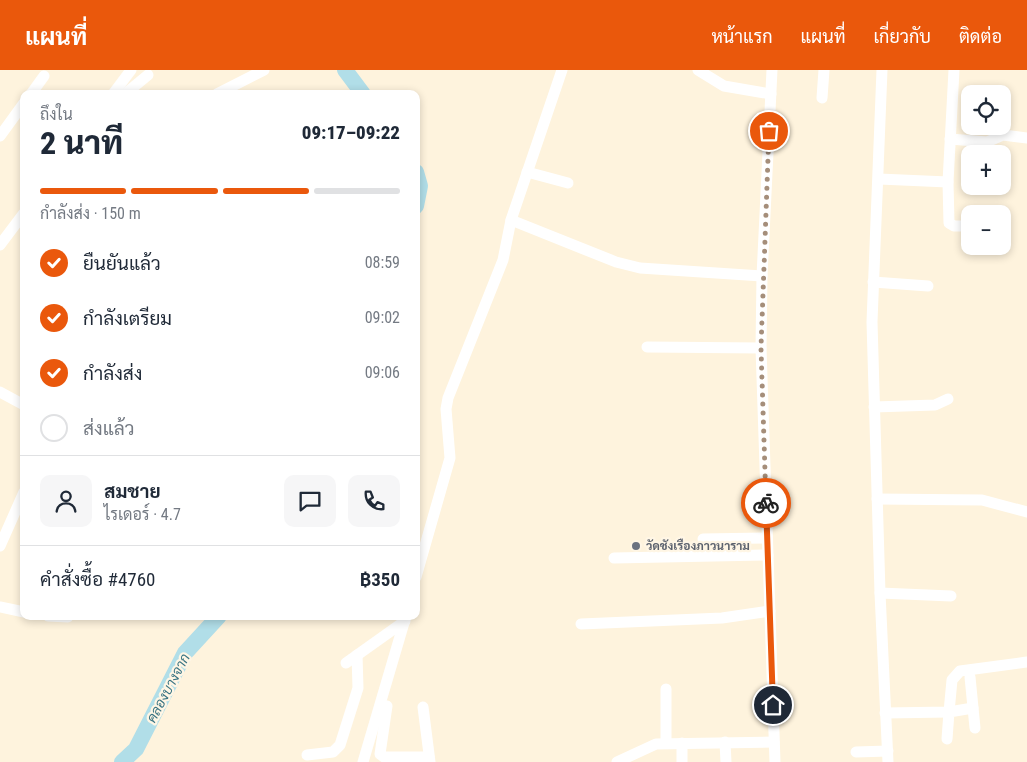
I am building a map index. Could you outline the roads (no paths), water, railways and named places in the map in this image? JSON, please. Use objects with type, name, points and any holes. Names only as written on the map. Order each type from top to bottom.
[{"type":"street","points":[[116,90],[130,70]]},
{"type":"street","points":[[224,90],[264,70]]},
{"type":"street","points":[[420,563],[450,458],[446,409],[448,398],[503,260],[512,220],[562,70]]},
{"type":"street","points":[[698,70],[724,86],[771,94]]},
{"type":"street","points":[[772,70],[762,276],[761,348],[775,762]]},
{"type":"street","points":[[822,98],[824,70]]},
{"type":"street","points":[[856,752],[888,756],[880,594],[872,322],[882,70]]},
{"type":"street","points":[[954,70],[948,182],[949,223],[954,226],[961,226]]},
{"type":"street","points":[[130,90],[148,75]]},
{"type":"street","points":[[34,90],[44,76]]},
{"type":"street","points":[[0,136],[20,109]]},
{"type":"street","points":[[950,139],[987,142],[1003,135],[1027,138]]},
{"type":"street","points":[[527,172],[568,183]]},
{"type":"street","points":[[878,179],[948,182]]},
{"type":"street","points":[[0,245],[20,218]]},
{"type":"street","points":[[512,220],[616,262],[640,268],[762,276]]},
{"type":"street","points":[[874,282],[928,286]]},
{"type":"street","points":[[647,347],[761,348]]},
{"type":"street","points":[[0,392],[20,402]]},
{"type":"street","points":[[874,407],[935,405],[948,399]]},
{"type":"street","points":[[877,499],[982,500],[1027,512]]},
{"type":"street","points":[[0,546],[20,501]]},
{"type":"street","points":[[703,539],[767,538]]},
{"type":"street","points":[[614,558],[768,554]]},
{"type":"street","points":[[880,594],[951,596]]},
{"type":"street","points":[[0,607],[20,611]]},
{"type":"street","points":[[581,624],[722,618],[770,611]]},
{"type":"street","points":[[346,663],[404,620]]},
{"type":"street","points":[[363,762],[405,620]]},
{"type":"street","points":[[307,755],[333,752],[340,745],[358,688],[357,655]]},
{"type":"street","points":[[947,739],[952,680],[960,671],[1027,662]]},
{"type":"street","points":[[970,677],[975,728]]},
{"type":"street","points":[[666,689],[666,743]]},
{"type":"street","points":[[387,706],[380,754],[384,757],[429,760],[423,707]]},
{"type":"street","points":[[885,713],[949,712],[973,708]]},
{"type":"street","points":[[725,742],[726,762]]},
{"type":"street","points":[[617,762],[648,746],[666,743],[774,742]]},
{"type":"street","points":[[682,743],[682,762]]},
{"type":"waterway","name":"คลองบางจาก","points":[[345,70],[360,90]]},
{"type":"waterway","name":"คลองบางจาก","points":[[122,762],[136,749],[185,653],[215,620]]},
{"type":"place","name":"วัดชังเรืองภาวนาราม","points":[[636,546]]}]
